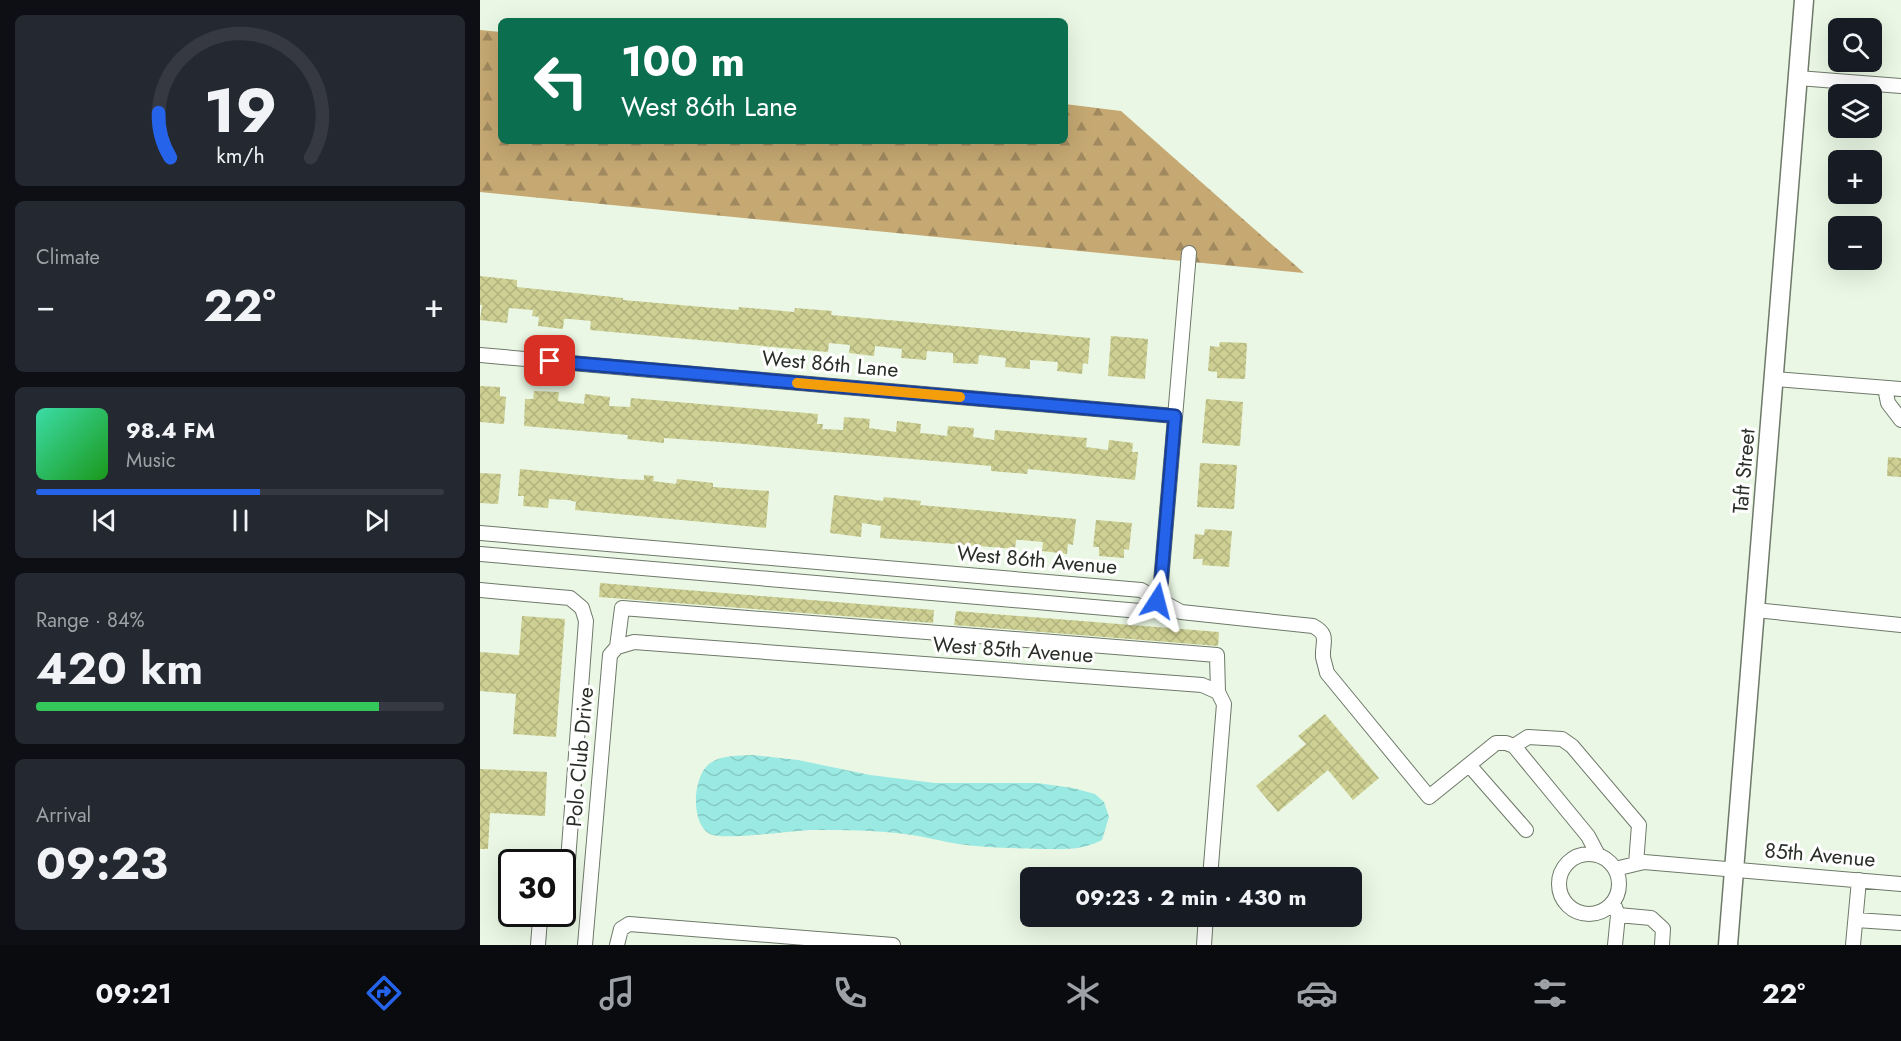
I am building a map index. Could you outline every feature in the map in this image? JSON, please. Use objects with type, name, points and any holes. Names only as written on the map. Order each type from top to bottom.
[{"type":"main road","name":"Taft Street","points":[[1728,945],[1804,0]]},
{"type":"street","points":[[1798,78],[1901,86]]},
{"type":"street","points":[[1189,253],[1161,582],[1157,601],[1181,612],[1313,626],[1321,630],[1325,639],[1323,658],[1327,672],[1429,797],[1496,743],[1506,742],[1514,746],[1588,836],[1598,855]]},
{"type":"street","name":"West 86th Lane","points":[[480,355],[1175,416]]},
{"type":"street","points":[[1774,379],[1901,389]]},
{"type":"street","points":[[1885,388],[1888,403],[1901,420]]},
{"type":"street","name":"West 86th Avenue","points":[[480,533],[1141,590],[1157,601],[1140,611],[480,554]]},
{"type":"street","points":[[480,590],[570,598],[582,608],[586,621],[569,849]]},
{"type":"street","name":"Polo Club Drive","points":[[585,945],[610,655],[616,646],[622,608],[1217,655],[1218,692]]},
{"type":"street","points":[[1755,610],[1901,625]]},
{"type":"street","name":"West 85th Avenue","points":[[616,646],[634,642],[1202,686],[1218,692]]},
{"type":"street","points":[[1211,867],[1224,704],[1218,692]]},
{"type":"street","points":[[1514,746],[1528,737],[1562,739],[1572,746],[1639,825],[1636,864]]},
{"type":"street","points":[[1469,765],[1526,830]]},
{"type":"street","points":[[1615,945],[1616,909],[1620,886],[1616,869],[1598,855],[1578,856],[1569,861],[1560,879],[1560,889],[1569,906],[1577,912],[1587,914],[1616,909],[1651,918],[1663,929],[1662,945]]},
{"type":"street","name":"85th Avenue","points":[[1616,869],[1644,862],[1901,884]]},
{"type":"street","points":[[1853,945],[1859,880]]},
{"type":"street","points":[[1856,920],[1901,923]]},
{"type":"street","points":[[617,945],[621,929],[629,924],[893,945]]},
{"type":"street","points":[[538,945],[539,927]]},
{"type":"street","points":[[1204,945],[1205,927]]},
{"type":"green space","points":[[480,30],[498,32],[498,144],[1068,144],[1068,104],[1121,111],[1304,273],[480,192]]},
{"type":"water","points":[[752,755],[798,760],[870,775],[935,783],[1037,783],[1073,788],[1095,794],[1104,802],[1109,817],[1102,840],[1079,848],[1064,849],[978,846],[871,831],[814,830],[743,836],[710,834],[703,828],[696,809],[697,786],[701,776],[706,768],[716,760],[731,756]]},
{"type":"building","points":[[480,276],[517,280],[517,287],[623,298],[623,300],[738,310],[739,307],[794,312],[795,308],[832,311],[831,315],[1090,338],[1088,364],[1083,363],[1082,374],[1057,371],[1058,362],[1030,360],[1030,369],[1005,367],[1006,358],[979,355],[978,364],[953,363],[953,353],[927,351],[926,360],[901,358],[902,349],[875,346],[874,356],[849,353],[850,345],[829,343],[828,352],[590,330],[591,321],[570,319],[564,319],[563,329],[538,326],[539,317],[532,316],[533,310],[509,308],[507,323],[480,320],[482,305],[480,305]]},
{"type":"building","points":[[1111,336],[1148,339],[1145,379],[1108,376]]},
{"type":"building","points":[[1220,342],[1247,343],[1245,379],[1217,378],[1217,372],[1208,371],[1210,346],[1219,347]]},
{"type":"building","points":[[480,386],[500,387],[500,396],[506,397],[504,424],[480,422]]},
{"type":"building","points":[[534,391],[559,392],[558,401],[584,404],[585,394],[610,397],[609,406],[630,407],[631,398],[818,414],[817,424],[823,424],[822,429],[843,430],[844,417],[870,419],[869,428],[896,432],[897,421],[921,424],[920,433],[947,436],[948,426],[974,428],[973,437],[994,440],[995,430],[1087,438],[1086,447],[1108,450],[1109,440],[1133,443],[1132,452],[1138,452],[1135,480],[1028,469],[1027,474],[991,471],[991,466],[721,442],[664,438],[664,443],[627,439],[628,435],[524,426],[525,399],[533,399]]},
{"type":"building","points":[[1206,399],[1243,402],[1240,446],[1202,443]]},
{"type":"building","points":[[1888,457],[1901,458],[1901,477],[1887,476]]},
{"type":"building","points":[[1200,463],[1237,465],[1234,509],[1197,507]]},
{"type":"building","points":[[520,469],[620,479],[644,480],[644,475],[654,476],[653,481],[676,484],[677,479],[713,483],[713,487],[769,491],[766,528],[575,510],[576,502],[569,500],[549,499],[548,508],[523,506],[524,496],[518,496]]},
{"type":"building","points":[[480,473],[501,474],[498,504],[480,503]]},
{"type":"building","points":[[834,495],[883,501],[884,497],[921,501],[920,505],[1076,519],[1073,545],[1068,544],[1067,554],[1042,551],[1043,542],[1021,540],[1016,540],[1015,549],[880,538],[881,526],[862,523],[861,537],[830,533]]},
{"type":"building","points":[[1096,520],[1132,523],[1129,550],[1124,549],[1124,558],[1099,556],[1099,547],[1093,547]]},
{"type":"building","points":[[1205,529],[1232,531],[1229,567],[1202,565],[1203,559],[1193,559],[1195,534],[1204,535]]},
{"type":"building","points":[[600,583],[934,610],[933,623],[599,597]]},
{"type":"building","points":[[956,611],[1219,632],[1218,646],[954,625]]},
{"type":"building","points":[[522,616],[565,619],[556,737],[513,734],[516,694],[480,691],[480,652],[519,655]]},
{"type":"building","points":[[1325,714],[1379,778],[1353,800],[1328,770],[1278,812],[1256,786],[1306,744],[1298,736]]},
{"type":"building","points":[[480,769],[547,772],[545,816],[490,813],[488,849],[480,849]]},
{"type":"slow traffic","points":[[797,383],[960,397]]},
{"type":"route","points":[[550,361],[1175,416],[1161,582],[1157,601]]}]
